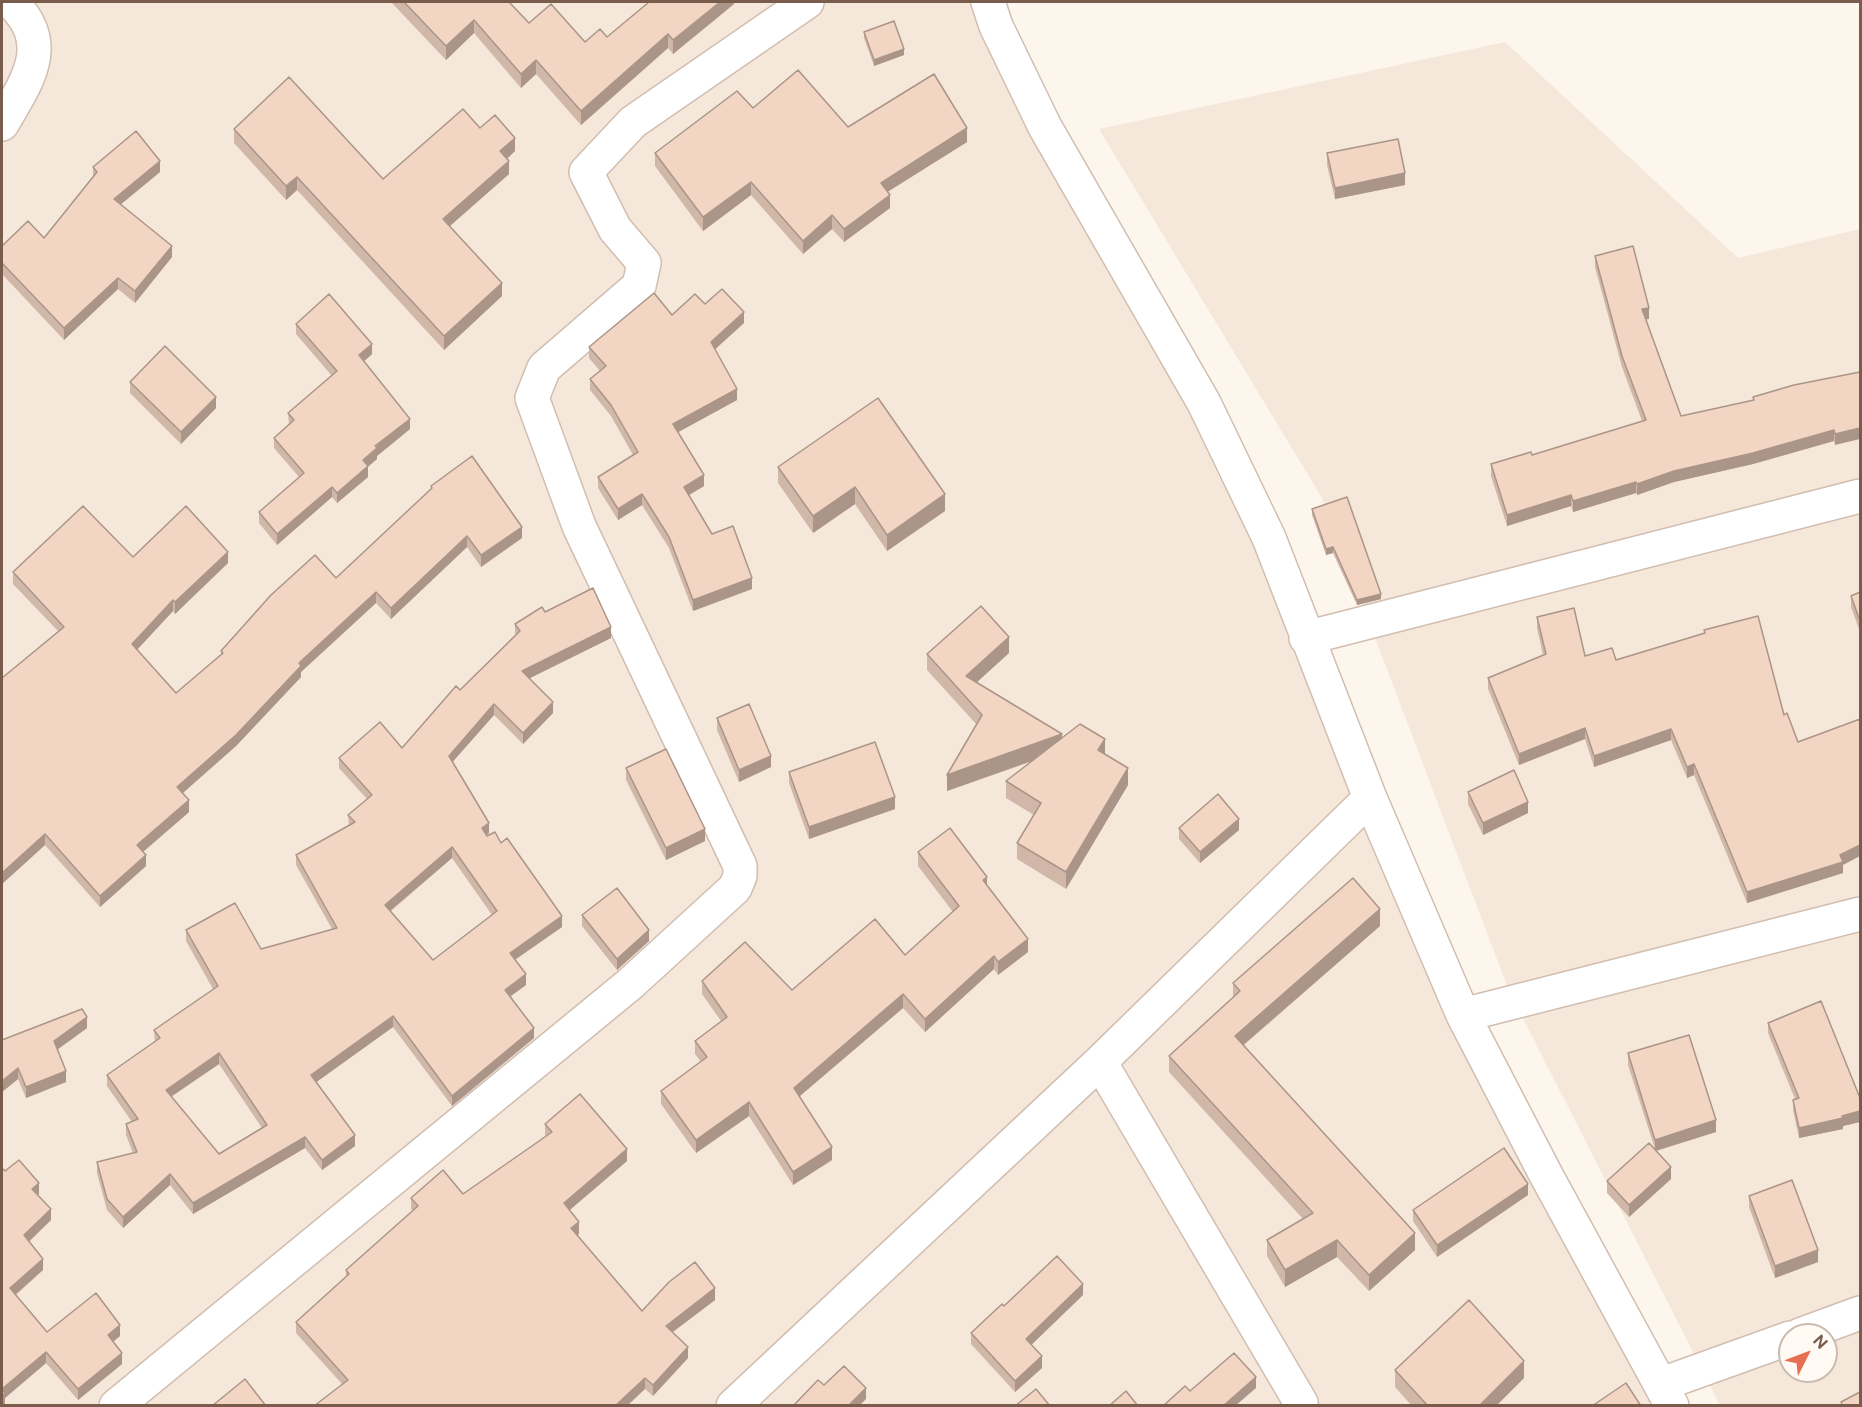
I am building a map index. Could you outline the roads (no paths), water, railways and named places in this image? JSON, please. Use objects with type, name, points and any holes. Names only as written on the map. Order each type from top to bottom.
[{"type":"street","points":[[2,124],[27,81],[36,50],[27,17],[11,2]]},
{"type":"street","points":[[116,1406],[630,984],[735,888],[740,876],[740,866],[579,526],[532,398],[544,368],[639,286],[644,263],[615,229],[586,172],[633,122],[807,2]]},
{"type":"street","points":[[988,2],[996,26],[1045,127],[1204,403],[1269,538],[1370,798],[1463,1015],[1545,1173],[1667,1395],[1778,1344]]},
{"type":"street","points":[[1306,638],[1860,496]]},
{"type":"street","points":[[733,1406],[1100,1062],[1370,798]]},
{"type":"street","points":[[1463,1015],[1860,914]]},
{"type":"street","points":[[1100,1062],[1301,1405]]},
{"type":"street","points":[[1834,1323],[1860,1314]]}]
